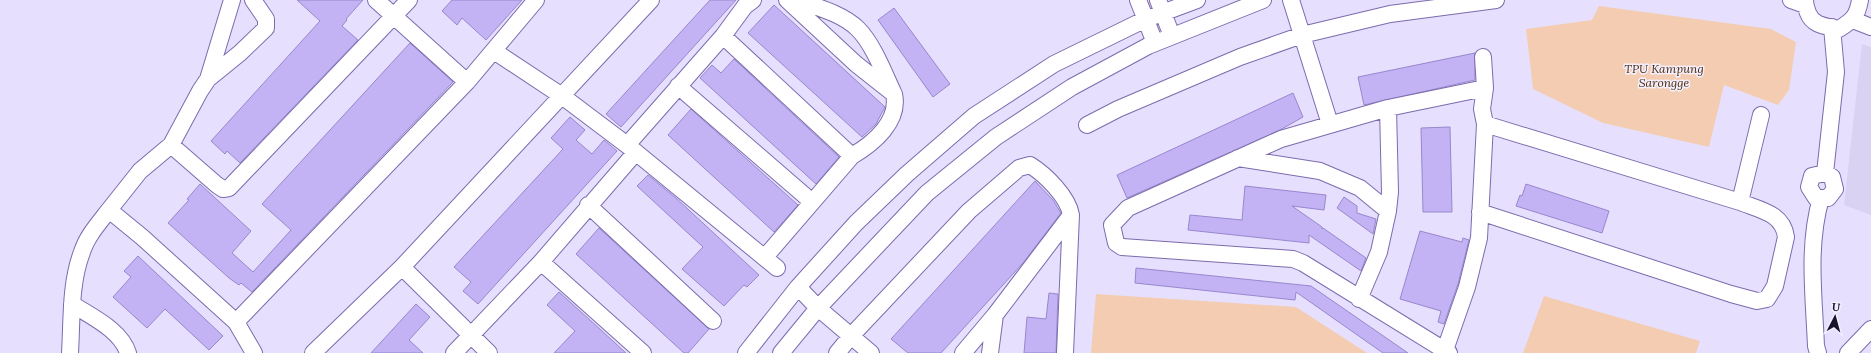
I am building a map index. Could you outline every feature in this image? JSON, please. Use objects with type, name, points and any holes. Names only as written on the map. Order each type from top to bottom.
[{"type":"street","points":[[208,80],[232,0]]},
{"type":"street","points":[[70,353],[72,304],[76,271],[82,250],[96,226],[140,171],[171,145],[200,91],[208,80],[240,53],[266,28],[266,19],[253,0]]},
{"type":"street","points":[[376,0],[467,82]]},
{"type":"street","points":[[171,145],[222,189],[229,188],[409,0]]},
{"type":"street","points":[[236,322],[467,82],[536,0]]},
{"type":"street","points":[[313,353],[402,267],[651,0]]},
{"type":"street","points":[[454,353],[541,262],[588,205],[678,86],[723,36],[745,6],[753,0]]},
{"type":"street","points":[[787,0],[856,64],[894,94]]},
{"type":"street","points":[[765,257],[811,201],[852,156],[864,149],[876,139],[894,116],[896,104],[894,94],[878,59],[859,30],[849,23],[818,7],[797,0]]},
{"type":"street","points":[[1138,0],[1155,43]]},
{"type":"street","points":[[746,353],[798,287],[856,223],[907,174],[974,116],[1054,64],[1146,19],[1160,6],[1197,0]]},
{"type":"street","points":[[781,353],[818,308],[927,193],[996,137],[1072,87],[1155,43],[1263,0]]},
{"type":"street","points":[[1291,0],[1330,124]]},
{"type":"street","points":[[1087,125],[1118,109],[1240,57],[1302,35],[1390,14],[1496,0]]},
{"type":"street","points":[[1800,2],[1810,19],[1815,24],[1839,29],[1853,20],[1858,11],[1860,0],[1871,3]]},
{"type":"street","points":[[1160,6],[1172,36]]},
{"type":"street","points":[[1853,20],[1871,27]]},
{"type":"street","points":[[1818,353],[1816,346],[1812,278],[1816,221],[1821,198],[1828,198],[1835,189],[1832,178],[1825,173],[1836,72],[1832,27]]},
{"type":"street","points":[[723,36],[852,156]]},
{"type":"street","points":[[494,51],[562,96],[631,148],[777,268]]},
{"type":"street","points":[[1484,57],[1485,88],[1482,109],[1485,124],[1479,238],[1467,288],[1447,352],[1303,263],[1293,259],[1128,248],[1118,246],[1116,244],[1112,225],[1128,208],[1281,139],[1388,108],[1485,88]]},
{"type":"street","points":[[678,86],[811,201]]},
{"type":"street","points":[[1359,299],[1379,252],[1388,211],[1390,192],[1388,108]]},
{"type":"street","points":[[1740,202],[1761,115]]},
{"type":"street","points":[[1480,212],[1730,294],[1757,301],[1767,299],[1775,286],[1780,271],[1786,237],[1785,229],[1777,217],[1740,202],[1485,124]]},
{"type":"street","points":[[1238,158],[1320,171],[1360,188],[1388,211]]},
{"type":"street","points":[[837,353],[851,336],[969,212],[1019,168],[1030,165],[1036,169],[1066,199],[1072,215],[1065,353]]},
{"type":"street","points":[[588,205],[713,321]]},
{"type":"street","points":[[109,210],[142,237],[236,322],[254,353]]},
{"type":"street","points":[[963,353],[995,315],[1072,215]]},
{"type":"street","points":[[541,262],[643,353]]},
{"type":"street","points":[[402,267],[470,336],[489,353]]},
{"type":"street","points":[[798,287],[818,308],[871,353]]},
{"type":"street","points":[[72,304],[117,334],[125,344],[128,353]]},
{"type":"street","points":[[990,353],[995,315]]},
{"type":"street","points":[[1848,353],[1871,329]]},
{"type":"shaded area","points":[[1862,44],[1871,47],[1871,215],[1844,205]]},
{"type":"green space","name":"TPU Kampung Sarongge","points":[[1599,6],[1771,29],[1796,42],[1789,90],[1778,105],[1724,85],[1709,147],[1603,123],[1533,89],[1526,29],[1592,20]]},
{"type":"green space","points":[[1096,294],[1296,307],[1367,353],[1091,353]]},
{"type":"green space","points":[[1544,296],[1700,341],[1696,353],[1523,353]]},
{"type":"building","points":[[297,0],[363,0],[346,19],[347,20],[342,26],[358,40],[240,163],[227,151],[225,154],[211,141],[320,21]]},
{"type":"building","points":[[452,0],[522,0],[486,40],[462,18],[457,25],[442,11]]},
{"type":"building","points":[[710,0],[736,0],[621,127],[606,114]]},
{"type":"building","points":[[774,5],[885,107],[876,124],[862,137],[748,33]]},
{"type":"building","points":[[894,8],[950,84],[933,97],[878,20]]},
{"type":"building","points":[[410,43],[453,82],[252,292],[241,283],[239,285],[229,278],[168,223],[189,200],[187,199],[200,184],[251,231],[232,253],[253,272],[291,230],[262,204]]},
{"type":"building","points":[[1475,53],[1475,80],[1364,105],[1358,77]]},
{"type":"building","points":[[734,59],[839,157],[816,184],[700,78],[712,65],[721,73]]},
{"type":"building","points":[[1293,93],[1303,117],[1280,130],[1127,198],[1117,175]]},
{"type":"building","points":[[691,109],[798,205],[774,232],[668,135]]},
{"type":"building","points":[[570,117],[585,130],[576,140],[592,154],[604,140],[617,151],[478,304],[463,291],[471,282],[454,267],[563,149],[551,138]]},
{"type":"building","points":[[1450,127],[1452,212],[1423,212],[1421,128]]},
{"type":"building","points":[[648,175],[677,199],[759,275],[747,287],[744,285],[724,306],[682,269],[703,247],[637,186]]},
{"type":"building","points":[[1035,181],[1053,200],[1061,213],[1023,263],[941,353],[908,353],[891,339]]},
{"type":"building","points":[[1526,184],[1609,211],[1602,233],[1516,206],[1520,195],[1522,196]]},
{"type":"building","points":[[1245,186],[1326,195],[1324,210],[1292,206],[1322,227],[1322,229],[1323,228],[1366,258],[1361,271],[1309,235],[1309,243],[1188,230],[1190,215],[1242,220]]},
{"type":"building","points":[[1344,197],[1357,206],[1357,213],[1376,219],[1373,234],[1337,208]]},
{"type":"building","points":[[599,228],[709,329],[688,353],[684,353],[576,254]]},
{"type":"building","points":[[1420,231],[1462,242],[1463,238],[1469,240],[1458,284],[1444,324],[1438,322],[1441,311],[1400,299]]},
{"type":"building","points":[[138,256],[223,336],[209,350],[165,309],[147,328],[113,297],[131,277],[124,271]]},
{"type":"building","points":[[1136,268],[1311,286],[1408,353],[1383,353],[1296,292],[1295,300],[1135,283]]},
{"type":"building","points":[[559,292],[626,353],[554,353],[575,331],[547,305]]},
{"type":"building","points":[[1049,293],[1058,294],[1056,353],[1024,353],[1027,317],[1046,319]]},
{"type":"building","points":[[416,304],[430,317],[409,340],[423,353],[371,353]]}]
